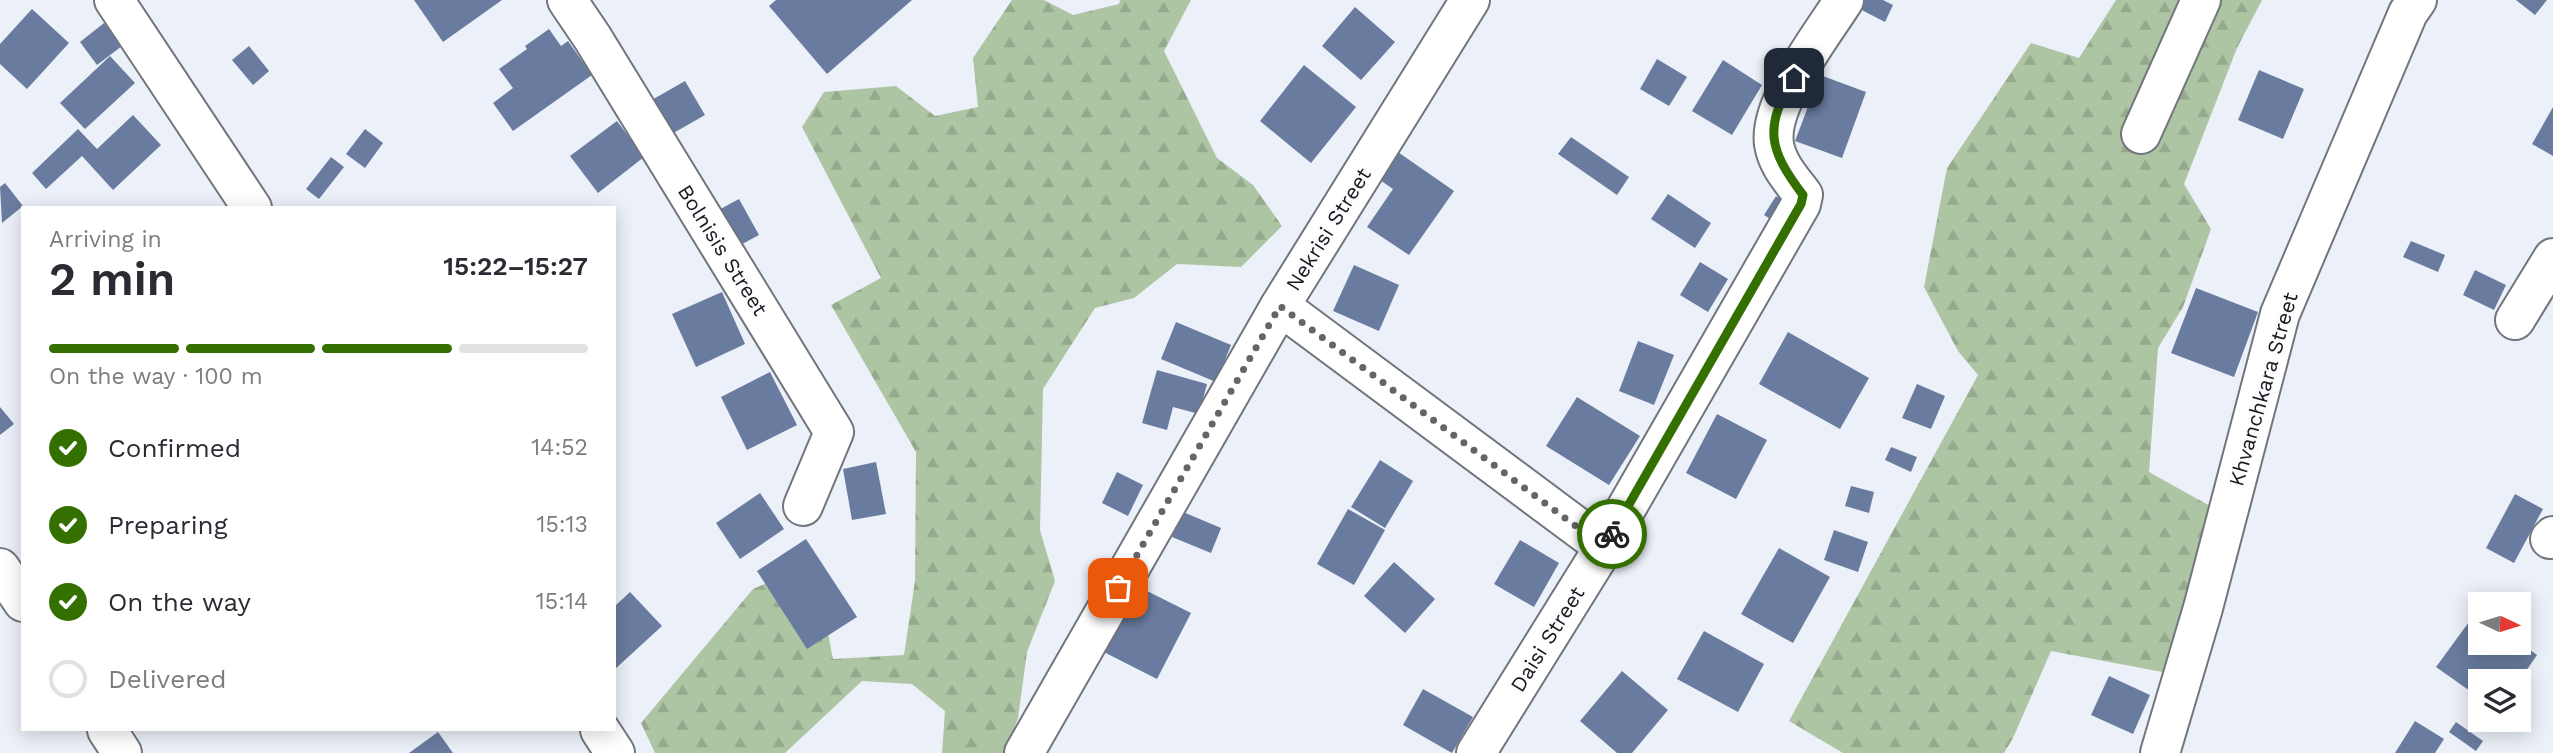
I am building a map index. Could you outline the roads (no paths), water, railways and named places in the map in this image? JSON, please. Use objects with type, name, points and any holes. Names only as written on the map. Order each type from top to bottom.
[{"type":"street","points":[[114,0],[251,206]]},
{"type":"street","name":"Bolnisis Street","points":[[567,0],[834,432],[803,506]]},
{"type":"street","name":"Nekrisi Street","points":[[1024,753],[1280,306],[1470,0]]},
{"type":"street","name":"Daisi Street","points":[[1476,753],[1604,547],[1801,204],[1803,195],[1781,166],[1774,144],[1774,120],[1782,98],[1844,0]]},
{"type":"street","points":[[2140,134],[2200,0]]},
{"type":"street","name":"Khvanchkara Street","points":[[2160,753],[2203,608],[2280,314],[2408,13],[2417,0]]},
{"type":"street","points":[[2515,320],[2553,258]]},
{"type":"street","points":[[1280,306],[1604,547]]},
{"type":"street","points":[[0,568],[21,599]]},
{"type":"street","points":[[108,731],[122,753]]},
{"type":"street","points":[[601,731],[615,753]]}]
